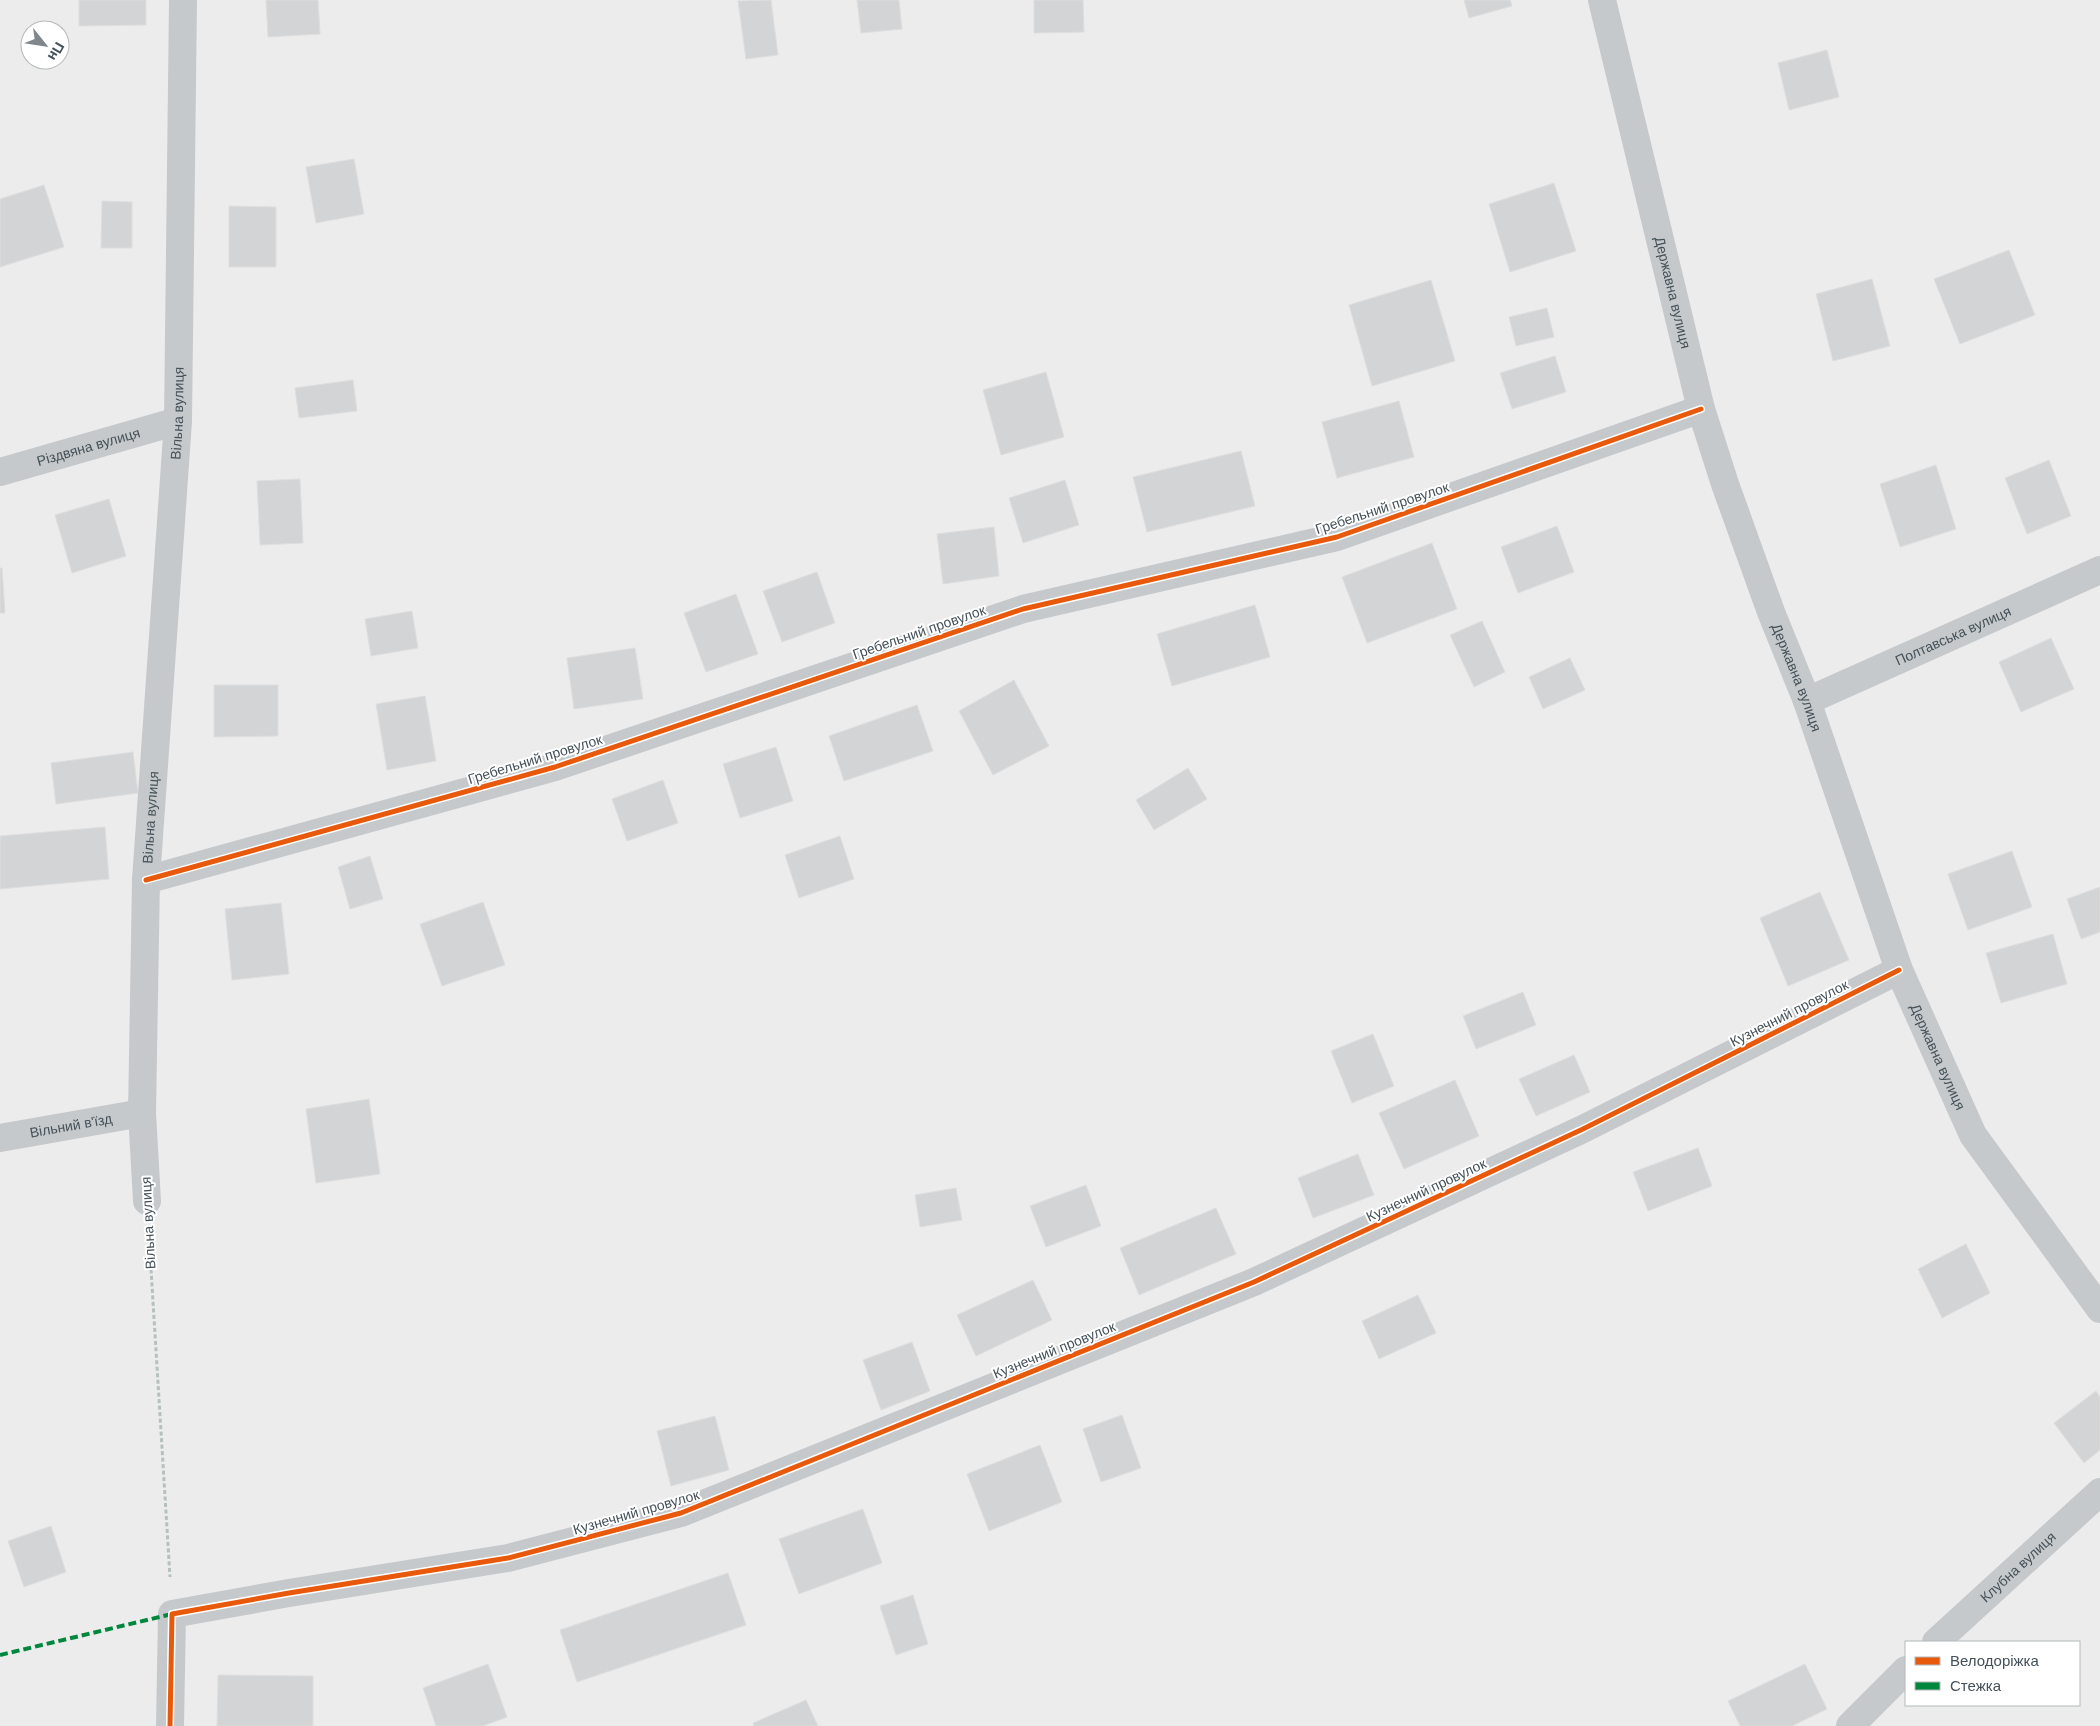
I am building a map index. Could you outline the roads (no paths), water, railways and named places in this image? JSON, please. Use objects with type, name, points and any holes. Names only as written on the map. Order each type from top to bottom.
[{"type":"street","name":"Вільна вулиця","points":[[147,1201],[142,1113],[146,880],[178,421],[183,0]]},
{"type":"street","name":"Державна вулиця","points":[[1602,0],[1701,410],[1725,484],[1771,612],[1807,701],[1899,970],[1973,1135],[2100,1309]]},
{"type":"street","name":"Гребельний провулок","points":[[146,880],[555,767],[1024,609],[1337,537],[1701,410]]},
{"type":"street","name":"Різдвяна вулиця","points":[[0,472],[178,421]]},
{"type":"street","name":"Полтавська вулиця","points":[[1807,701],[2100,570]]},
{"type":"street","name":"Кузнечний провулок","points":[[170,1726],[172,1614],[508,1558],[681,1513],[1254,1282],[1583,1129],[1899,970]]},
{"type":"street","name":"Вільний в'їзд","points":[[0,1138],[142,1113]]},
{"type":"street","name":"Клубна вулиця","points":[[1937,1641],[2100,1492]]},
{"type":"street","points":[[1850,1726],[1905,1671]]}]
